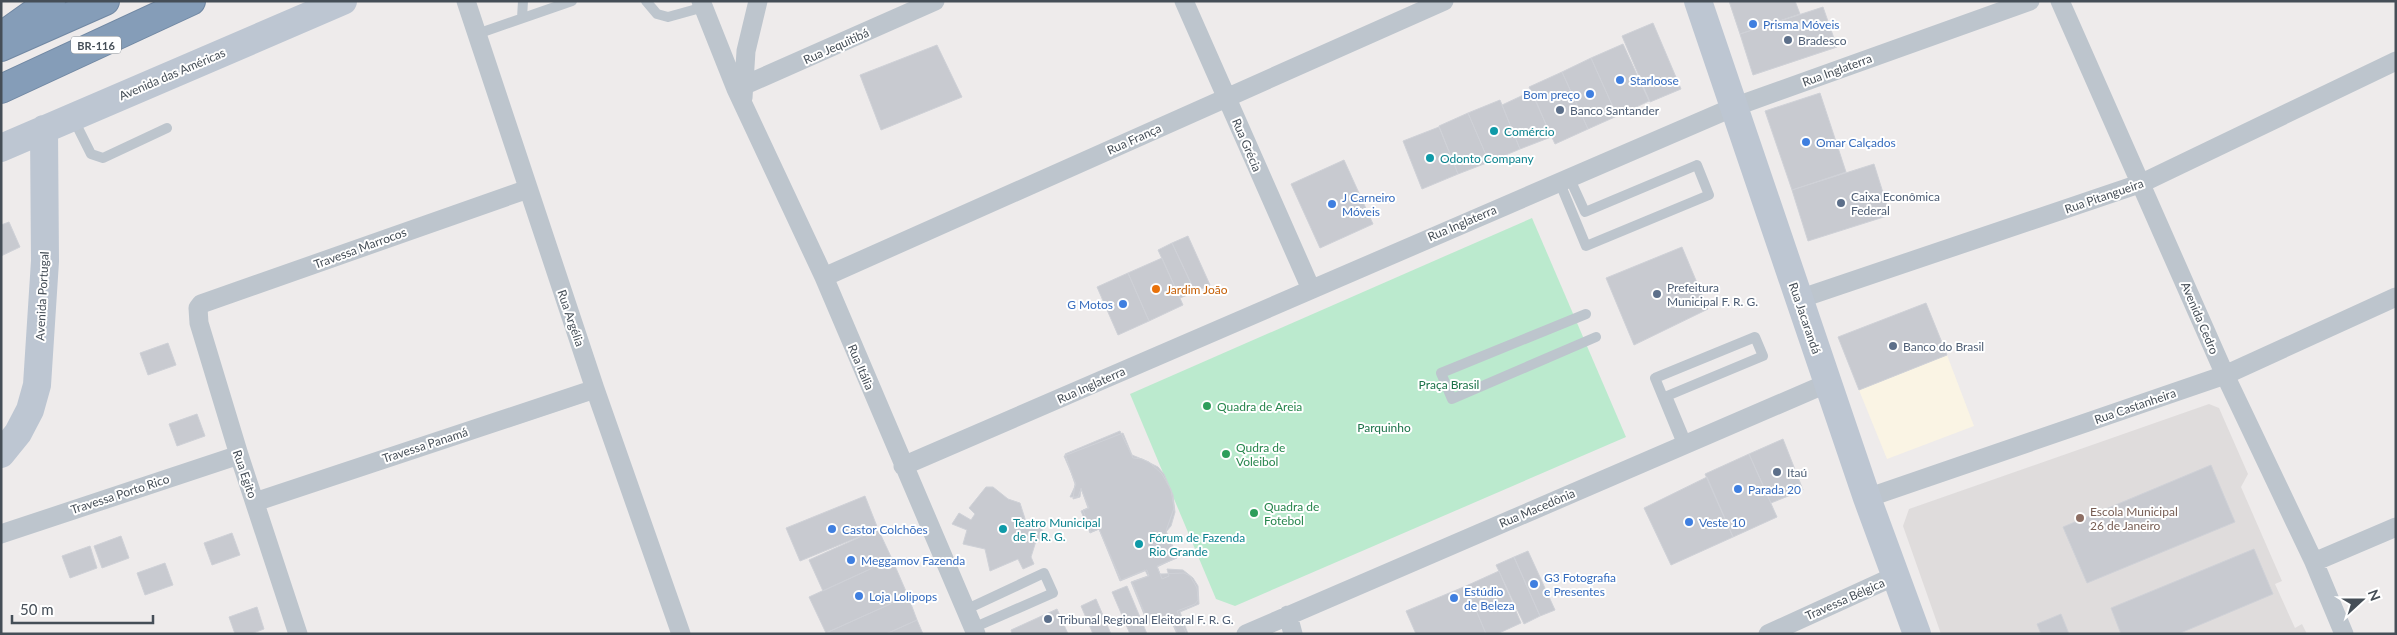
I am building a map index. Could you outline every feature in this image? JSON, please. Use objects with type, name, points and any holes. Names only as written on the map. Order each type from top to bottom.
[{"type":"highway","points":[[1,36],[51,1]]},
{"type":"highway","name":"BR-116","points":[[1,47],[105,1]]},
{"type":"highway","name":"BR-116","points":[[1,89],[191,1]]},
{"type":"main road","name":"Avenida das Américas","points":[[1,148],[343,1]]},
{"type":"main road","name":"Rua Jacarandá","points":[[1698,1],[1867,498],[1917,634]]},
{"type":"main road","name":"Avenida Portugal","points":[[1,454],[18,433],[30,410],[37,385],[45,261],[44,129]]},
{"type":"street","name":"Rua Argélia","points":[[466,1],[595,389],[681,634]]},
{"type":"street","name":"Rua Itália","points":[[741,93],[746,51],[758,1]]},
{"type":"street","name":"Rua Jequitibá","points":[[741,93],[935,1]]},
{"type":"street","name":"Rua Grécia","points":[[1184,1],[1311,289]]},
{"type":"street","name":"Rua França","points":[[824,277],[1444,1]]},
{"type":"street","name":"Rua Inglaterra","points":[[903,466],[1734,107],[2030,1]]},
{"type":"street","name":"Avenida Cedro","points":[[2060,1],[2142,183],[2225,375],[2314,562],[2344,634]]},
{"type":"street","name":"Rua Itália","points":[[702,4],[824,277],[975,631]]},
{"type":"street","name":"Rua Pitangueira","points":[[1799,299],[2142,183],[2396,61]]},
{"type":"street","name":"Travessa Marrocos","points":[[197,313],[201,304],[528,189]]},
{"type":"street","name":"Rua Castanheira","points":[[1867,498],[2225,375],[2396,297]]},
{"type":"street","name":"Rua Egito","points":[[197,313],[238,455],[298,634]]},
{"type":"street","name":"Rua Macedônia","points":[[1246,634],[1828,383]]},
{"type":"street","name":"Travessa Panamá","points":[[255,502],[595,389]]},
{"type":"street","name":"Travessa Porto Rico","points":[[1,534],[238,455]]},
{"type":"street","points":[[2314,562],[2396,527]]},
{"type":"street","name":"Travessa Bélgica","points":[[1768,634],[1895,576]]},
{"type":"street","points":[[1288,615],[1293,634]]},
{"type":"lane","points":[[522,18],[523,1]]},
{"type":"lane","points":[[476,34],[572,1]]},
{"type":"lane","points":[[646,1],[657,14],[668,17],[702,4]]},
{"type":"lane","points":[[72,117],[90,154],[104,158],[167,128]]},
{"type":"lane","points":[[1697,165],[1709,195],[1586,246],[1564,179],[1585,212],[1697,165]]},
{"type":"lane","points":[[1586,314],[1441,374],[1452,399],[1596,337]]},
{"type":"lane","points":[[1755,337],[1763,356],[1667,396],[1685,445],[1655,378],[1755,337]]},
{"type":"lane","points":[[965,610],[1044,574],[1053,593],[975,631]]},
{"type":"shaded area","points":[[1947,355],[1974,426],[1887,459],[1859,390]]},
{"type":"shaded area","name":"Escola Municipal 26 de Janeiro","points":[[2209,404],[2219,408],[2248,474],[2241,487],[2282,581],[2275,584],[2295,628],[2302,624],[2307,634],[1941,634],[1903,526],[1909,509]]},
{"type":"green space","name":"Praça Brasil","points":[[1532,218],[1626,437],[1235,606],[1216,599],[1130,394]]},
{"type":"building","name":"Prisma Móveis","points":[[1729,1],[1795,1],[1800,14],[1740,34]]},
{"type":"building","name":"Bradesco","points":[[1823,7],[1837,47],[1753,75],[1740,34]]},
{"type":"building","points":[[1653,23],[1681,89],[1650,102],[1622,36]]},
{"type":"building","name":"Starloose","points":[[1623,44],[1649,101],[1617,116],[1591,58]]},
{"type":"building","points":[[937,45],[962,97],[881,130],[860,75]]},
{"type":"building","name":"Bom preço","points":[[1591,58],[1617,116],[1588,129],[1562,72]]},
{"type":"building","name":"Banco Santander","points":[[1562,72],[1588,129],[1555,144],[1529,87]]},
{"type":"building","points":[[1532,91],[1551,137],[1520,149],[1502,105]]},
{"type":"building","name":"Omar Calçados","points":[[1820,93],[1846,172],[1792,190],[1765,111]]},
{"type":"building","name":"Comércio","points":[[1500,100],[1520,149],[1489,162],[1468,113]]},
{"type":"building","points":[[1468,113],[1489,162],[1458,174],[1439,126]]},
{"type":"building","name":"Odonto Company","points":[[1439,127],[1458,174],[1422,189],[1403,141]]},
{"type":"building","name":"J Carneiro Móveis","points":[[1344,160],[1373,224],[1320,248],[1291,184]]},
{"type":"building","name":"Caixa Econômica Federal","points":[[1874,164],[1890,215],[1808,241],[1792,190]]},
{"type":"building","points":[[9,222],[20,247],[1,256],[1,225]]},
{"type":"building","points":[[1188,236],[1210,285],[1195,292],[1172,243]]},
{"type":"building","points":[[1172,243],[1195,292],[1180,298],[1158,250]]},
{"type":"building","name":"Prefeitura Municipal F. R. G.","points":[[1682,247],[1708,309],[1634,345],[1606,278]]},
{"type":"building","name":"Jardim João","points":[[1162,258],[1183,305],[1149,321],[1128,273]]},
{"type":"building","name":"G Motos","points":[[1128,273],[1149,321],[1118,335],[1097,287]]},
{"type":"building","name":"Banco do Brasil","points":[[1926,303],[1947,355],[1859,390],[1838,337]]},
{"type":"building","points":[[168,343],[176,365],[148,375],[140,353]]},
{"type":"building","points":[[197,414],[205,436],[177,446],[169,424]]},
{"type":"building","name":"Fórum de Fazenda Rio Grande","points":[[1120,431],[1133,458],[1142,459],[1158,467],[1164,474],[1173,495],[1175,512],[1171,526],[1166,532],[1178,557],[1157,567],[1160,574],[1184,573],[1190,576],[1197,588],[1198,600],[1195,604],[1177,611],[1186,633],[1178,634],[1169,616],[1148,624],[1131,582],[1148,576],[1145,570],[1121,580],[1099,529],[1091,532],[1083,510],[1088,508],[1081,488],[1080,497],[1073,499],[1075,484],[1065,454]]},
{"type":"building","name":"Fórum de Fazenda Rio Grande","points":[[1123,433],[1132,455],[1149,462],[1162,474],[1171,490],[1174,508],[1166,531],[1177,558],[1157,566],[1162,579],[1169,576],[1167,569],[1183,570],[1193,578],[1198,586],[1199,604],[1180,612],[1188,634],[1177,634],[1169,616],[1149,624],[1132,582],[1149,576],[1147,570],[1120,581],[1099,529],[1090,533],[1081,511],[1089,508],[1081,489],[1078,497],[1070,497],[1076,484],[1064,456]]},
{"type":"building","name":"Itaú","points":[[1783,439],[1803,490],[1771,503],[1749,454]]},
{"type":"building","name":"Parada 20","points":[[1749,454],[1777,517],[1733,537],[1705,474]]},
{"type":"building","points":[[2211,465],[2235,522],[2087,583],[2063,527]]},
{"type":"building","name":"Veste 10","points":[[1707,477],[1733,537],[1671,565],[1644,508]]},
{"type":"building","name":"Teatro Municipal de F. R. G.","points":[[986,487],[993,487],[1008,499],[1020,503],[1028,528],[1040,524],[1045,538],[1036,541],[1031,557],[1034,564],[1023,569],[1018,559],[990,571],[985,549],[963,544],[967,530],[952,524],[959,513],[971,520],[975,514],[969,508]]},
{"type":"building","name":"Castor Colchões","points":[[865,496],[878,529],[800,561],[786,528]]},
{"type":"building","name":"Meggamov Fazenda","points":[[878,529],[892,559],[823,591],[809,560]]},
{"type":"building","points":[[232,533],[240,555],[212,565],[204,543]]},
{"type":"building","points":[[121,536],[129,558],[102,568],[94,546]]},
{"type":"building","points":[[90,546],[97,568],[70,578],[62,556]]},
{"type":"building","points":[[2254,549],[2273,594],[2178,634],[2121,634],[2111,608]]},
{"type":"building","name":"G3 Fotografia e Presentes","points":[[1528,551],[1555,610],[1540,616],[1514,557]]},
{"type":"building","points":[[1514,557],[1540,616],[1524,624],[1496,565]]},
{"type":"building","name":"Loja Lolipops","points":[[892,559],[908,596],[826,633],[809,597]]},
{"type":"building","points":[[165,563],[173,585],[145,595],[137,573]]},
{"type":"building","points":[[1499,571],[1521,623],[1497,634],[1486,634],[1466,586]]},
{"type":"building","points":[[1127,586],[1147,634],[1130,634],[1112,592]]},
{"type":"building","name":"Estúdio de Beleza","points":[[1466,586],[1486,634],[1416,634],[1406,611]]},
{"type":"building","points":[[908,596],[917,620],[886,634],[826,633]]},
{"type":"building","points":[[1096,599],[1111,634],[1093,634],[1081,606]]},
{"type":"building","points":[[257,607],[264,629],[251,634],[235,634],[229,617]]},
{"type":"building","name":"Tribunal Regional Eleitoral F. R. G.","points":[[1057,609],[1068,634],[1012,634],[1011,630]]},
{"type":"building","points":[[2061,614],[2069,634],[2041,634],[2037,624]]},
{"type":"building","points":[[917,620],[923,634],[886,634]]},
{"type":"place","name":"Prisma Móveis","points":[[1753,24]]},
{"type":"place","name":"Bradesco","points":[[1788,40]]},
{"type":"place","name":"Starloose","points":[[1620,80]]},
{"type":"place","name":"Bom preço","points":[[1590,94]]},
{"type":"place","name":"Banco Santander","points":[[1560,110]]},
{"type":"place","name":"Comércio","points":[[1494,131]]},
{"type":"place","name":"Omar Calçados","points":[[1806,142]]},
{"type":"place","name":"Odonto Company","points":[[1430,158]]},
{"type":"place","name":"Caixa Econômica Federal","points":[[1841,203]]},
{"type":"place","name":"J Carneiro Móveis","points":[[1332,204]]},
{"type":"place","name":"Jardim João","points":[[1156,289]]},
{"type":"place","name":"Prefeitura Municipal F. R. G.","points":[[1657,294]]},
{"type":"place","name":"G Motos","points":[[1123,304]]},
{"type":"place","name":"Banco do Brasil","points":[[1893,346]]},
{"type":"place","name":"Quadra de Areia","points":[[1207,406]]},
{"type":"place","name":"Qudra de Voleibol","points":[[1226,454]]},
{"type":"place","name":"Itaú","points":[[1777,472]]},
{"type":"place","name":"Parada 20","points":[[1738,489]]},
{"type":"place","name":"Quadra de Fotebol","points":[[1254,513]]},
{"type":"place","name":"Escola Municipal 26 de Janeiro","points":[[2080,518]]},
{"type":"place","name":"Veste 10","points":[[1689,522]]},
{"type":"place","name":"Castor Colchões","points":[[832,529]]},
{"type":"place","name":"Teatro Municipal de F. R. G.","points":[[1003,529]]},
{"type":"place","name":"Fórum de Fazenda Rio Grande","points":[[1139,544]]},
{"type":"place","name":"Meggamov Fazenda","points":[[851,560]]},
{"type":"place","name":"G3 Fotografia e Presentes","points":[[1534,584]]},
{"type":"place","name":"Loja Lolipops","points":[[859,596]]},
{"type":"place","name":"Estúdio de Beleza","points":[[1454,598]]},
{"type":"place","name":"Tribunal Regional Eleitoral F. R. G.","points":[[1048,619]]},
{"type":"park label","name":"Parquinho","points":[[1384,427]]}]
